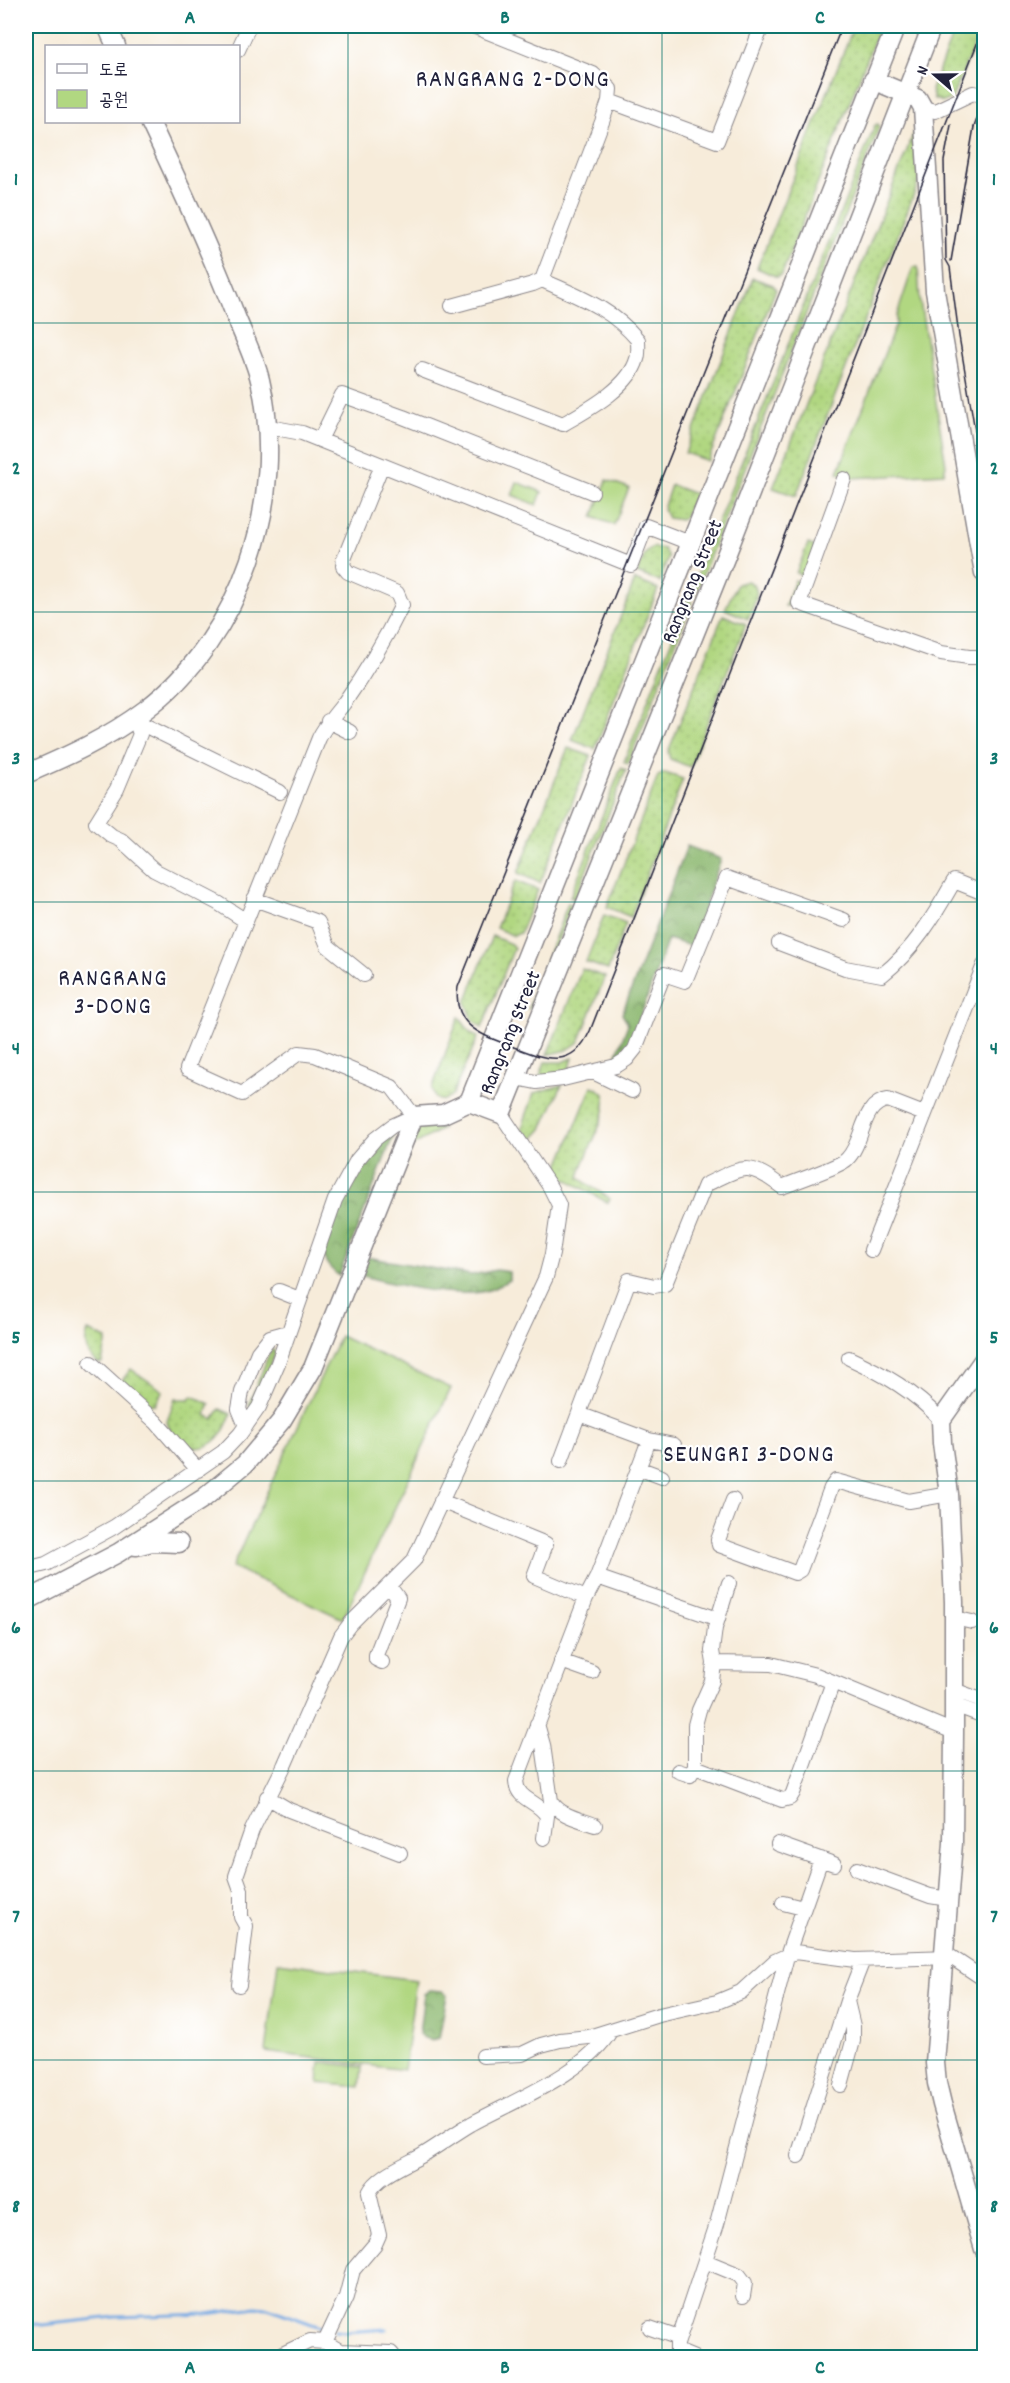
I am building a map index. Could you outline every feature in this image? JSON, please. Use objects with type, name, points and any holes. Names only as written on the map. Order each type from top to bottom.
[{"type":"main road","points":[[106,26],[116,45]]},
{"type":"main road","name":"Rangrang Street","points":[[896,26],[469,1102],[501,1114],[815,331],[904,93],[932,26]]},
{"type":"main road","points":[[873,80],[918,99],[923,108],[935,291],[984,573]]},
{"type":"main road","points":[[26,774],[78,752],[107,736],[147,708],[184,672],[220,625],[235,596],[249,563],[264,505],[269,427],[260,378],[219,273],[150,123]]},
{"type":"main road","points":[[26,1601],[118,1553],[204,1498],[245,1464],[265,1442],[294,1402],[313,1368],[414,1116],[443,1114],[469,1102]]},
{"type":"main road","points":[[984,1359],[941,1420],[950,1494],[954,1618],[953,1843],[935,2063],[936,2083],[984,2249]]},
{"type":"main road","points":[[118,1553],[152,1542],[179,1543]]},
{"type":"street","points":[[240,46],[249,26]]},
{"type":"street","points":[[452,306],[542,280],[609,101],[610,90],[593,74],[496,30],[473,26]]},
{"type":"street","points":[[609,101],[717,141],[762,26]]},
{"type":"street","points":[[923,108],[934,111],[973,93],[984,95]]},
{"type":"street","points":[[422,370],[563,424],[600,404],[626,379],[637,360],[638,340],[628,328],[604,309],[542,280]]},
{"type":"street","points":[[320,440],[342,395],[592,492]]},
{"type":"street","points":[[269,427],[302,433],[631,565],[646,526],[690,543]]},
{"type":"street","points":[[26,1569],[46,1564],[114,1527],[224,1452],[259,1407],[278,1363],[335,1200],[357,1160],[375,1139],[392,1126],[414,1116],[392,1087],[315,1055],[298,1053],[242,1094],[187,1069],[328,721],[343,704],[402,605],[397,593],[348,572],[343,566],[382,465]]},
{"type":"street","points":[[844,479],[799,603],[940,653],[984,657]]},
{"type":"street","points":[[134,717],[144,725],[280,792]]},
{"type":"street","points":[[134,717],[141,734],[117,789],[96,823],[112,836],[122,840],[154,870],[218,903],[246,921]]},
{"type":"street","points":[[328,721],[350,732]]},
{"type":"street","points":[[516,1078],[536,1082],[563,1080],[616,1066],[627,1059],[635,1049],[664,974],[685,981],[727,878],[844,920]]},
{"type":"street","points":[[778,943],[845,968],[882,975],[898,962],[938,910],[954,880],[984,893]]},
{"type":"street","points":[[254,899],[318,922],[328,946],[364,975]]},
{"type":"street","points":[[872,1250],[984,965]]},
{"type":"street","points":[[593,1072],[632,1091]]},
{"type":"street","points":[[561,1461],[629,1280],[654,1286],[665,1284],[705,1185],[742,1167],[762,1171],[782,1187],[847,1160],[858,1142],[870,1110],[881,1101],[888,1100],[924,1114]]},
{"type":"street","points":[[239,1985],[246,1926],[242,1917],[241,1890],[236,1876],[252,1830],[284,1766],[341,1636],[350,1623],[414,1560],[546,1277],[556,1234],[559,1205],[550,1187],[501,1114]]},
{"type":"street","points":[[279,1291],[300,1299]]},
{"type":"street","points":[[246,1426],[239,1409],[242,1392],[258,1352],[270,1337],[288,1332]]},
{"type":"street","points":[[849,1358],[884,1374],[923,1400],[941,1420]]},
{"type":"street","points":[[91,1363],[156,1422],[198,1470]]},
{"type":"street","points":[[579,1414],[649,1440],[674,1445]]},
{"type":"street","points":[[544,1838],[547,1816],[539,1805],[521,1796],[516,1788],[516,1781],[649,1440]]},
{"type":"street","points":[[638,1468],[662,1478]]},
{"type":"street","points":[[733,1500],[718,1540],[719,1545],[795,1573],[800,1569],[831,1488],[836,1481],[909,1501],[950,1494]]},
{"type":"street","points":[[441,1501],[546,1544],[534,1576],[586,1598]]},
{"type":"street","points":[[597,1576],[718,1619]]},
{"type":"street","points":[[678,1771],[690,1775],[695,1767],[695,1725],[712,1681],[714,1663],[712,1651],[718,1619],[729,1583]]},
{"type":"street","points":[[382,1662],[376,1659],[376,1655],[398,1598],[389,1586]]},
{"type":"street","points":[[954,1618],[972,1622]]},
{"type":"street","points":[[561,1661],[592,1672]]},
{"type":"street","points":[[714,1663],[771,1664],[816,1675],[954,1732]]},
{"type":"street","points":[[695,1767],[782,1800],[789,1798],[793,1793],[833,1682]]},
{"type":"street","points":[[954,1697],[984,1701]]},
{"type":"street","points":[[954,1697],[984,1716]]},
{"type":"street","points":[[537,1724],[543,1745],[551,1801],[559,1812],[595,1825]]},
{"type":"street","points":[[267,1797],[289,1810],[400,1852]]},
{"type":"street","points":[[778,1844],[834,1864]]},
{"type":"street","points":[[694,2358],[677,2351],[679,2338],[720,2213],[787,1956],[821,1859]]},
{"type":"street","points":[[857,1869],[930,1896],[948,1899]]},
{"type":"street","points":[[783,1903],[803,1908]]},
{"type":"street","points":[[483,2056],[522,2054],[560,2040],[589,2037],[659,2015],[717,2002],[741,1992],[775,1961],[795,1952],[862,1960],[951,1957],[984,1978]]},
{"type":"street","points":[[798,2156],[862,1960]]},
{"type":"street","points":[[841,2085],[853,2041],[853,2026],[847,2001]]},
{"type":"street","points":[[325,2342],[346,2297],[352,2271],[375,2244],[379,2235],[369,2193],[371,2188],[469,2125],[572,2069],[598,2048],[611,2030]]},
{"type":"street","points":[[705,2261],[739,2275],[745,2283],[743,2296]]},
{"type":"street","points":[[650,2328],[679,2338]]},
{"type":"street","points":[[274,2358],[310,2341],[325,2342],[340,2350],[391,2353],[395,2358]]},
{"type":"green space","points":[[854,26],[880,26],[782,274],[777,277],[757,268]]},
{"type":"green space","points":[[956,26],[982,26],[952,98],[943,102],[934,99],[931,90]]},
{"type":"green space","points":[[878,124],[873,144],[694,597],[689,595],[875,125]]},
{"type":"green space","points":[[913,135],[917,136],[921,176],[796,496],[773,488]]},
{"type":"green space","points":[[913,267],[918,267],[920,301],[946,465],[944,473],[851,478],[838,472],[896,324]]},
{"type":"green space","points":[[753,278],[773,285],[776,289],[708,461],[685,453]]},
{"type":"green space","points":[[607,480],[629,488],[614,525],[593,517]]},
{"type":"green space","points":[[517,482],[542,492],[537,505],[512,495]]},
{"type":"green space","points":[[671,485],[695,494],[685,517],[681,520],[668,518],[663,509]]},
{"type":"green space","points":[[808,544],[816,547],[805,576],[796,573]]},
{"type":"green space","points":[[653,547],[664,549],[668,557],[660,582],[637,573],[645,554]]},
{"type":"green space","points":[[635,580],[658,589],[595,749],[572,740]]},
{"type":"green space","points":[[795,580],[802,583],[798,595],[792,604],[785,606]]},
{"type":"green space","points":[[747,581],[757,592],[748,619],[725,609],[737,584]]},
{"type":"green space","points":[[687,600],[692,602],[628,764],[624,762]]},
{"type":"green space","points":[[723,615],[746,624],[690,767],[670,759],[668,752]]},
{"type":"green space","points":[[568,748],[591,756],[540,883],[518,873]]},
{"type":"green space","points":[[621,768],[626,770],[575,899],[570,897]]},
{"type":"green space","points":[[665,773],[683,779],[631,917],[607,907],[658,776]]},
{"type":"green space","points":[[687,846],[721,859],[691,946],[668,939],[628,1051],[614,1062],[628,1024],[622,1014]]},
{"type":"green space","points":[[515,881],[538,890],[520,933],[514,936],[496,928]]},
{"type":"green space","points":[[568,903],[572,905],[531,1008],[528,1009]]},
{"type":"green space","points":[[604,915],[626,923],[608,970],[586,962]]},
{"type":"green space","points":[[492,936],[511,944],[514,948],[482,1028],[473,1020],[466,1002]]},
{"type":"green space","points":[[582,969],[605,977],[579,1042],[567,1050],[547,1055]]},
{"type":"green space","points":[[459,1017],[470,1032],[478,1037],[452,1095],[446,1100],[440,1100],[435,1098],[432,1089]]},
{"type":"green space","points":[[573,1058],[568,1073],[539,1078],[545,1062],[562,1062]]},
{"type":"green space","points":[[562,1085],[542,1129],[533,1139],[529,1138],[522,1128],[534,1093]]},
{"type":"green space","points":[[592,1086],[604,1094],[604,1112],[579,1178],[610,1199],[608,1203],[556,1173]]},
{"type":"green space","points":[[425,1123],[442,1129],[405,1150],[418,1124]]},
{"type":"green space","points":[[395,1131],[339,1276],[326,1262],[323,1244],[355,1172],[373,1149]]},
{"type":"green space","points":[[366,1257],[472,1275],[496,1270],[509,1272],[509,1280],[494,1288],[479,1292],[426,1290],[360,1275]]},
{"type":"green space","points":[[88,1331],[107,1339],[102,1363],[98,1364],[87,1349]]},
{"type":"green space","points":[[340,1336],[451,1388],[343,1619],[232,1567]]},
{"type":"green space","points":[[271,1349],[275,1353],[254,1406],[251,1407],[249,1404]]},
{"type":"green space","points":[[131,1369],[163,1391],[155,1404],[146,1405],[121,1382]]},
{"type":"green space","points":[[193,1396],[210,1404],[206,1415],[213,1419],[220,1409],[231,1414],[217,1439],[207,1446],[192,1447],[185,1444],[173,1435],[167,1421],[175,1399],[188,1399]]},
{"type":"green space","points":[[278,1962],[416,1980],[404,2070],[266,2052]]},
{"type":"green space","points":[[430,1990],[442,1991],[447,1995],[439,2038],[431,2040],[419,2034],[424,1994]]},
{"type":"green space","points":[[320,2062],[362,2067],[360,2087],[318,2083]]},
{"type":"waterway","points":[[26,2322],[42,2325],[115,2317],[207,2314],[256,2307],[268,2308],[326,2329]]},
{"type":"waterway","points":[[335,2331],[387,2329]]},
{"type":"tram line","points":[[842,26],[458,987],[457,1000],[460,1011],[464,1020],[471,1027],[490,1038],[534,1054],[555,1058],[565,1057],[582,1044],[590,1031],[984,26]]},
{"type":"tram line","points":[[951,261],[974,127],[984,100]]},
{"type":"tram line","points":[[951,125],[944,161],[946,260],[950,267],[984,484]]},
{"type":"tram line","points":[[977,474],[984,517]]},
{"type":"district","name":"RANGRANG 2-DONG","points":[[513,78]]},
{"type":"district","name":"RANGRANG 3-DONG","points":[[113,991]]},
{"type":"district","name":"SEUNGRI 3-DONG","points":[[749,1453]]}]
